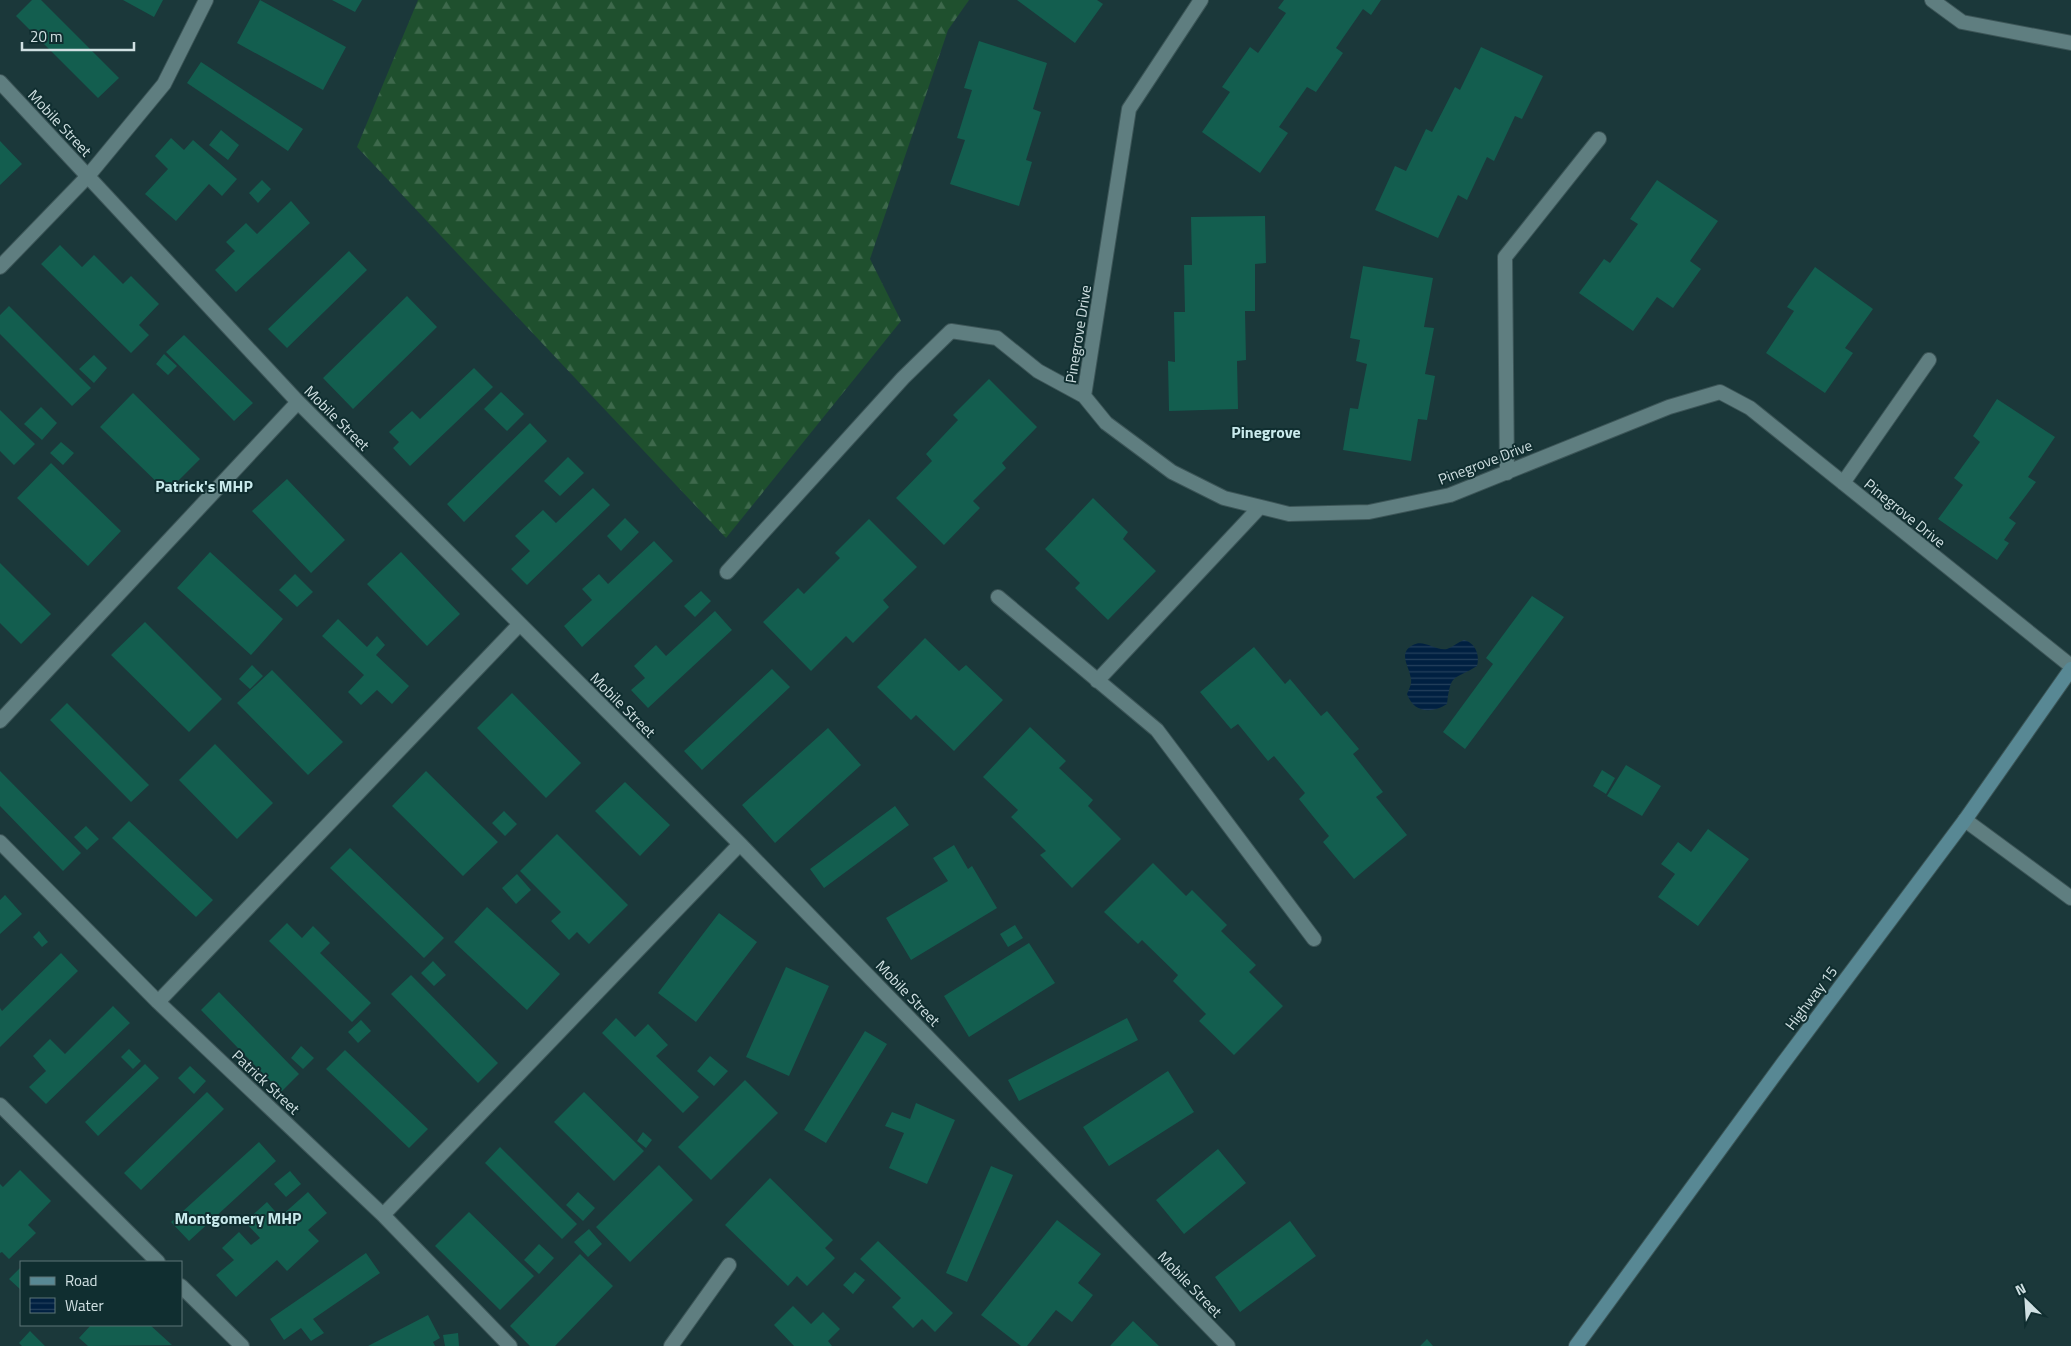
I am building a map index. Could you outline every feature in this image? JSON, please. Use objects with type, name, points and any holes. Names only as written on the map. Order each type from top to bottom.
[{"type":"main road","name":"Highway 15","points":[[1576,1346],[1784,1062],[1965,820],[2071,668]]},
{"type":"street","points":[[0,267],[88,176],[164,84],[206,0]]},
{"type":"street","name":"Pinegrove Drive","points":[[1201,0],[1129,109],[1084,396],[1106,423],[1172,472],[1224,498],[1288,514],[1369,512],[1450,495],[1507,473],[1582,440],[1669,407],[1720,392],[1750,408],[2071,668]]},
{"type":"street","points":[[1932,0],[1962,22],[2071,43]]},
{"type":"street","name":"Mobile Street","points":[[0,82],[298,402],[740,844],[1228,1346]]},
{"type":"street","points":[[1507,473],[1505,257],[1599,140]]},
{"type":"street","points":[[727,572],[903,378],[951,331],[997,338],[1038,371],[1084,396]]},
{"type":"street","points":[[1843,484],[1929,360]]},
{"type":"street","points":[[0,721],[298,402]]},
{"type":"street","points":[[1097,681],[1260,507]]},
{"type":"street","points":[[998,598],[1157,730],[1314,939]]},
{"type":"street","points":[[158,1002],[519,624]]},
{"type":"street","points":[[1965,820],[2071,898]]},
{"type":"street","name":"Patrick Street","points":[[0,842],[158,1002],[384,1215],[510,1346]]},
{"type":"street","points":[[384,1215],[740,844]]},
{"type":"street","points":[[0,1105],[157,1261]]},
{"type":"street","points":[[671,1346],[730,1265]]},
{"type":"street","points":[[182,1287],[242,1346]]},
{"type":"green space","points":[[418,0],[969,0],[948,30],[870,259],[901,321],[726,538],[357,147]]},
{"type":"water","points":[[1464,640],[1472,644],[1476,650],[1477,666],[1454,679],[1450,687],[1447,704],[1429,710],[1424,710],[1414,705],[1407,694],[1411,681],[1405,656],[1408,648],[1421,643],[1447,649]]},
{"type":"building","points":[[32,0],[41,0],[119,78],[98,98],[16,16]]},
{"type":"building","points":[[123,0],[163,0],[154,17]]},
{"type":"building","points":[[260,0],[346,47],[323,90],[237,43]]},
{"type":"building","points":[[332,0],[362,0],[355,12]]},
{"type":"building","points":[[1017,0],[1097,0],[1103,4],[1075,43]]},
{"type":"building","points":[[1284,0],[1381,0],[1371,15],[1363,9],[1336,48],[1343,53],[1316,92],[1307,87],[1279,127],[1288,133],[1260,173],[1202,132],[1230,92],[1222,87],[1250,47],[1258,53],[1286,13],[1278,8]]},
{"type":"building","points":[[979,41],[1047,63],[1033,109],[1041,112],[1026,160],[1032,162],[1019,206],[950,184],[965,140],[957,138],[972,90],[964,88]]},
{"type":"building","points":[[1481,47],[1543,76],[1522,119],[1515,116],[1494,161],[1487,157],[1467,200],[1458,195],[1438,238],[1375,210],[1395,166],[1406,171],[1426,129],[1432,132],[1455,87],[1460,90]]},
{"type":"building","points":[[201,62],[303,129],[288,151],[187,83]]},
{"type":"building","points":[[221,130],[239,145],[228,160],[209,145]]},
{"type":"building","points":[[171,138],[184,150],[193,140],[237,179],[222,196],[209,184],[176,221],[145,194],[168,169],[155,156]]},
{"type":"building","points":[[0,141],[22,164],[0,185]]},
{"type":"building","points":[[262,180],[271,189],[258,203],[249,193]]},
{"type":"building","points":[[1657,180],[1718,221],[1690,261],[1701,269],[1673,308],[1657,297],[1633,331],[1579,293],[1604,259],[1610,263],[1638,224],[1630,219]]},
{"type":"building","points":[[291,201],[310,223],[236,292],[215,270],[235,251],[226,242],[246,223],[257,234]]},
{"type":"building","points":[[1265,216],[1266,263],[1255,264],[1255,311],[1245,311],[1246,360],[1237,361],[1238,409],[1169,411],[1168,361],[1175,362],[1174,312],[1185,312],[1184,265],[1192,265],[1191,217]]},
{"type":"building","points":[[60,245],[82,267],[94,255],[123,284],[131,276],[159,304],[139,325],[149,335],[131,353],[41,264]]},
{"type":"building","points":[[349,251],[367,270],[287,348],[268,329]]},
{"type":"building","points":[[1363,266],[1433,278],[1424,327],[1434,328],[1425,374],[1435,376],[1427,420],[1418,419],[1411,461],[1343,450],[1350,408],[1358,409],[1367,364],[1356,361],[1360,340],[1350,338]]},
{"type":"building","points":[[1815,267],[1873,309],[1845,348],[1853,353],[1825,393],[1766,353],[1794,311],[1787,307]]},
{"type":"building","points":[[407,296],[437,327],[353,409],[323,378]]},
{"type":"building","points":[[9,306],[91,388],[72,406],[0,334],[0,315]]},
{"type":"building","points":[[184,335],[253,403],[234,421],[166,352]]},
{"type":"building","points":[[164,354],[177,366],[168,375],[156,364]]},
{"type":"building","points":[[94,355],[107,368],[94,383],[79,369]]},
{"type":"building","points":[[474,368],[493,387],[410,466],[393,448],[399,442],[389,432],[412,411],[420,419]]},
{"type":"building","points":[[989,379],[1037,427],[1002,463],[1006,468],[973,501],[980,508],[944,545],[896,498],[932,461],[926,454],[958,420],[953,415]]},
{"type":"building","points":[[501,392],[524,414],[507,431],[484,409]]},
{"type":"building","points":[[133,393],[200,459],[167,492],[100,427]]},
{"type":"building","points":[[1997,399],[2055,437],[2028,477],[2036,482],[2009,518],[2016,523],[2004,540],[2009,543],[1997,560],[1938,519],[1963,485],[1954,478],[1980,442],[1973,436]]},
{"type":"building","points":[[41,407],[57,423],[42,440],[24,424]]},
{"type":"building","points":[[0,410],[35,444],[14,465],[0,451]]},
{"type":"building","points":[[530,423],[547,441],[464,522],[447,504]]},
{"type":"building","points":[[61,442],[74,453],[63,465],[50,453]]},
{"type":"building","points":[[568,457],[584,473],[560,496],[544,481]]},
{"type":"building","points":[[51,463],[121,531],[88,566],[17,498]]},
{"type":"building","points":[[287,479],[345,540],[311,573],[252,511]]},
{"type":"building","points":[[593,488],[610,505],[527,585],[511,569],[530,551],[515,536],[543,510],[556,523]]},
{"type":"building","points":[[1093,498],[1128,532],[1123,539],[1156,571],[1108,620],[1075,588],[1080,583],[1045,549]]},
{"type":"building","points":[[625,518],[639,532],[621,551],[607,536]]},
{"type":"building","points":[[869,519],[917,567],[883,600],[889,607],[853,643],[846,636],[811,671],[763,622],[798,588],[804,594],[840,558],[835,553]]},
{"type":"building","points":[[654,541],[673,561],[582,647],[564,626],[592,600],[582,589],[599,574],[608,584]]},
{"type":"building","points":[[210,552],[283,619],[251,655],[177,588]]},
{"type":"building","points":[[401,552],[460,614],[427,646],[367,584]]},
{"type":"building","points":[[0,563],[51,614],[21,644],[0,623]]},
{"type":"building","points":[[295,574],[313,592],[297,607],[279,590]]},
{"type":"building","points":[[701,591],[711,601],[695,617],[684,606]]},
{"type":"building","points":[[1532,596],[1564,617],[1465,749],[1443,732],[1493,664],[1486,658]]},
{"type":"building","points":[[715,611],[732,630],[648,708],[631,690],[645,678],[634,666],[656,645],[666,656]]},
{"type":"building","points":[[338,619],[367,647],[377,636],[385,645],[376,655],[409,686],[392,704],[377,690],[361,705],[348,692],[364,675],[322,636]]},
{"type":"building","points":[[145,622],[222,699],[189,732],[111,655]]},
{"type":"building","points":[[925,638],[959,671],[966,665],[1003,700],[954,751],[916,715],[911,720],[877,687]]},
{"type":"building","points":[[1254,647],[1285,684],[1290,679],[1321,716],[1327,711],[1359,749],[1353,754],[1383,792],[1376,797],[1407,835],[1354,879],[1323,842],[1329,836],[1299,799],[1305,793],[1274,756],[1268,761],[1238,724],[1231,729],[1200,692]]},
{"type":"building","points":[[252,665],[263,676],[250,689],[239,679]]},
{"type":"building","points":[[772,669],[790,687],[702,770],[684,751]]},
{"type":"building","points":[[272,670],[343,742],[308,775],[237,703]]},
{"type":"building","points":[[512,693],[581,763],[546,798],[477,728]]},
{"type":"building","points":[[67,703],[149,785],[131,802],[50,720]]},
{"type":"building","points":[[1030,727],[1066,761],[1059,768],[1093,800],[1088,806],[1121,839],[1072,888],[1040,855],[1046,851],[1011,817],[1018,810],[983,777]]},
{"type":"building","points":[[828,728],[861,765],[775,843],[742,805]]},
{"type":"building","points":[[215,744],[273,803],[237,839],[179,780]]},
{"type":"building","points":[[1626,765],[1661,786],[1642,816],[1607,796]]},
{"type":"building","points":[[1602,770],[1615,778],[1606,794],[1593,786]]},
{"type":"building","points":[[0,771],[81,853],[63,871],[0,806]]},
{"type":"building","points":[[426,771],[498,842],[463,876],[392,806]]},
{"type":"building","points":[[625,782],[670,825],[640,856],[595,811]]},
{"type":"building","points":[[895,806],[909,825],[824,888],[810,869]]},
{"type":"building","points":[[504,811],[517,824],[505,836],[492,823]]},
{"type":"building","points":[[129,821],[213,900],[196,917],[112,838]]},
{"type":"building","points":[[86,826],[99,839],[87,850],[74,837]]},
{"type":"building","points":[[1708,829],[1749,859],[1698,926],[1658,897],[1675,874],[1661,864],[1678,842],[1691,852]]},
{"type":"building","points":[[557,834],[628,905],[589,944],[577,932],[569,940],[551,921],[561,912],[520,871]]},
{"type":"building","points":[[954,845],[968,869],[972,866],[997,908],[911,960],[886,918],[948,881],[933,858]]},
{"type":"building","points":[[350,848],[444,938],[424,958],[330,868]]},
{"type":"building","points":[[1153,863],[1186,896],[1192,890],[1227,925],[1221,931],[1256,965],[1249,972],[1283,1006],[1234,1055],[1199,1021],[1206,1014],[1173,981],[1178,975],[1142,940],[1138,944],[1104,912]]},
{"type":"building","points":[[517,874],[531,890],[516,904],[502,888]]},
{"type":"building","points":[[5,895],[22,914],[0,934],[0,900]]},
{"type":"building","points":[[487,907],[560,974],[527,1010],[454,942]]},
{"type":"building","points":[[719,913],[757,942],[696,1022],[658,993]]},
{"type":"building","points":[[287,923],[302,938],[313,926],[330,943],[320,953],[371,1003],[352,1022],[269,941]]},
{"type":"building","points":[[1015,925],[1023,938],[1008,947],[1000,934]]},
{"type":"building","points":[[39,931],[48,942],[42,947],[33,937]]},
{"type":"building","points":[[1029,943],[1055,983],[969,1037],[944,996]]},
{"type":"building","points":[[61,953],[78,971],[0,1047],[0,1008],[2,1011]]},
{"type":"building","points":[[433,961],[446,975],[434,986],[421,973]]},
{"type":"building","points":[[786,967],[829,986],[789,1076],[746,1057]]},
{"type":"building","points":[[411,975],[498,1063],[478,1083],[391,994]]},
{"type":"building","points":[[219,992],[299,1074],[281,1092],[201,1010]]},
{"type":"building","points":[[113,1006],[130,1023],[46,1104],[29,1087],[46,1071],[33,1056],[50,1039],[65,1054]]},
{"type":"building","points":[[616,1018],[635,1037],[648,1024],[668,1045],[656,1056],[699,1097],[683,1113],[602,1033]]},
{"type":"building","points":[[1127,1018],[1138,1040],[1019,1101],[1008,1080]]},
{"type":"building","points":[[361,1020],[371,1031],[358,1043],[348,1032]]},
{"type":"building","points":[[865,1031],[887,1044],[826,1143],[804,1130]]},
{"type":"building","points":[[301,1046],[314,1058],[303,1069],[291,1058]]},
{"type":"building","points":[[129,1049],[141,1061],[133,1069],[121,1057]]},
{"type":"building","points":[[345,1050],[428,1129],[409,1148],[326,1069]]},
{"type":"building","points":[[710,1056],[728,1071],[714,1086],[697,1071]]},
{"type":"building","points":[[145,1064],[159,1078],[98,1136],[85,1122]]},
{"type":"building","points":[[190,1066],[206,1081],[194,1094],[178,1078]]},
{"type":"building","points":[[1168,1071],[1194,1112],[1109,1166],[1083,1127]]},
{"type":"building","points":[[745,1080],[778,1113],[711,1180],[678,1147]]},
{"type":"building","points":[[207,1092],[224,1109],[141,1190],[124,1173]]},
{"type":"building","points":[[584,1092],[644,1151],[614,1181],[554,1122]]},
{"type":"building","points":[[916,1103],[955,1120],[927,1184],[889,1168],[904,1133],[885,1126],[892,1112],[910,1119]]},
{"type":"building","points":[[643,1132],[652,1140],[646,1148],[637,1141]]},
{"type":"building","points":[[259,1142],[276,1161],[189,1241],[171,1222]]},
{"type":"building","points":[[500,1147],[577,1224],[562,1239],[485,1163]]},
{"type":"building","points":[[1218,1149],[1246,1183],[1184,1234],[1156,1200]]},
{"type":"building","points":[[659,1165],[693,1200],[630,1262],[596,1227]]},
{"type":"building","points":[[991,1166],[1013,1175],[967,1282],[946,1273]]},
{"type":"building","points":[[20,1170],[51,1201],[28,1225],[36,1233],[9,1259],[2,1252],[0,1253],[0,1184],[3,1187]]},
{"type":"building","points":[[290,1171],[301,1184],[286,1197],[274,1184]]},
{"type":"building","points":[[770,1178],[833,1240],[825,1248],[835,1258],[807,1286],[797,1276],[788,1286],[725,1225]]},
{"type":"building","points":[[308,1192],[327,1213],[308,1230],[319,1241],[287,1271],[277,1260],[236,1297],[216,1275],[234,1260],[222,1248],[239,1232],[251,1245],[260,1238],[245,1222],[267,1202],[280,1217]]},
{"type":"building","points":[[578,1192],[595,1208],[583,1221],[566,1205]]},
{"type":"building","points":[[469,1212],[534,1276],[500,1310],[435,1246]]},
{"type":"building","points":[[1057,1220],[1101,1254],[1078,1283],[1093,1295],[1072,1322],[1056,1310],[1027,1346],[1021,1346],[981,1315]]},
{"type":"building","points":[[1290,1221],[1316,1256],[1240,1312],[1215,1277]]},
{"type":"building","points":[[589,1229],[602,1244],[588,1257],[574,1242]]},
{"type":"building","points":[[878,1241],[953,1313],[935,1332],[922,1319],[913,1328],[892,1307],[901,1298],[860,1259]]},
{"type":"building","points":[[539,1244],[554,1258],[539,1274],[524,1260]]},
{"type":"building","points":[[366,1253],[380,1273],[313,1319],[324,1333],[311,1341],[301,1328],[284,1340],[270,1319]]},
{"type":"building","points":[[580,1254],[613,1286],[555,1346],[530,1346],[510,1326]]},
{"type":"building","points":[[20,1268],[20,1289],[9,1279]]},
{"type":"building","points":[[855,1272],[865,1280],[853,1294],[843,1285]]},
{"type":"building","points":[[793,1306],[811,1324],[823,1312],[840,1329],[828,1341],[832,1346],[794,1346],[774,1325]]},
{"type":"building","points":[[428,1315],[440,1338],[433,1342],[435,1346],[368,1346]]},
{"type":"building","points":[[1133,1321],[1159,1346],[1110,1346]]},
{"type":"building","points":[[90,1326],[151,1326],[172,1345],[88,1346],[79,1338]]},
{"type":"building","points":[[30,1331],[45,1346],[22,1346],[19,1343]]},
{"type":"building","points":[[458,1333],[459,1346],[445,1346],[443,1335]]},
{"type":"building","points":[[1427,1339],[1433,1346],[1420,1346]]},
{"type":"district","name":"Pinegrove","points":[[1266,432]]},
{"type":"district","name":"Patrick's MHP","points":[[204,486]]},
{"type":"district","name":"Montgomery MHP","points":[[238,1218]]}]
